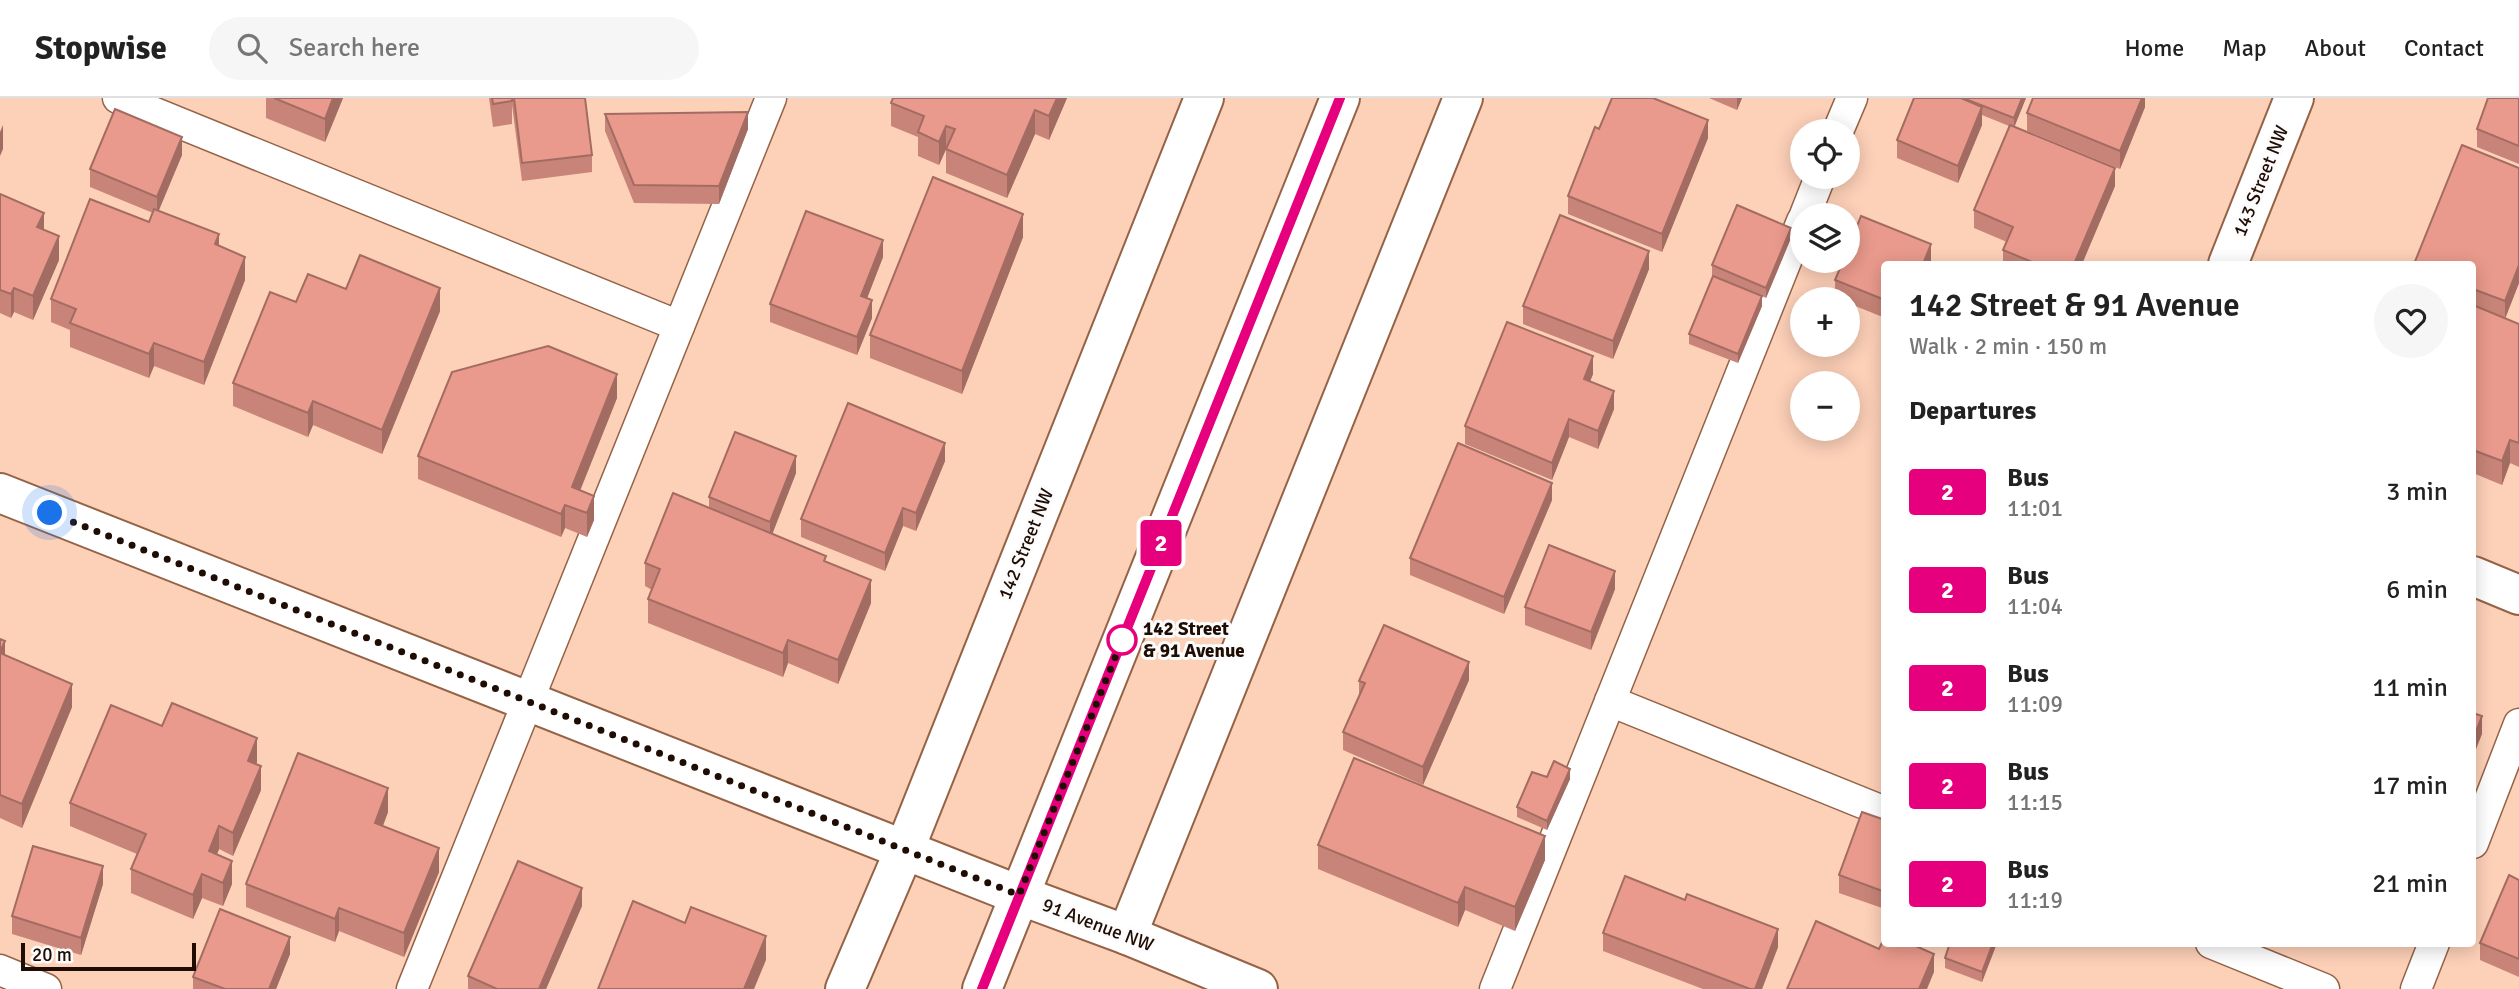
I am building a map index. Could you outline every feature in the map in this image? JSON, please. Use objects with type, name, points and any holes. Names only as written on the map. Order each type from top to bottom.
[{"type":"street","name":"142 Street NW","points":[[845,989],[904,851],[1204,98]]},
{"type":"street","points":[[982,989],[1340,98]]},
{"type":"street","points":[[1127,935],[1463,98]]},
{"type":"street","name":"143 Street NW","points":[[2229,261],[2294,98]]},
{"type":"street","name":"91 Avenue NW","points":[[0,493],[904,851],[1127,935],[1236,985]]},
{"type":"street","points":[[2476,577],[2519,595]]},
{"type":"lane","points":[[118,98],[679,326]]},
{"type":"lane","points":[[412,989],[771,98]]},
{"type":"lane","points":[[1844,119],[1852,98]]},
{"type":"lane","points":[[1494,989],[1790,251]]},
{"type":"lane","points":[[1610,701],[1881,810]]},
{"type":"lane","points":[[2476,835],[2519,724]]},
{"type":"lane","points":[[2221,947],[2324,989]]},
{"type":"lane","points":[[2416,989],[2432,947]]},
{"type":"lane","points":[[0,970],[46,989]]},
{"type":"building","points":[[274,98],[333,98],[325,119]]},
{"type":"building","points":[[492,98],[512,98],[512,101],[493,104]]},
{"type":"building","points":[[514,98],[585,98],[592,155],[522,163]]},
{"type":"building","points":[[893,98],[1057,98],[1049,116],[1035,110],[1007,175],[946,149],[955,129],[946,126],[939,142],[918,132],[924,116],[891,103]]},
{"type":"building","points":[[1612,98],[1653,98],[1708,120],[1662,234],[1568,196],[1595,127],[1599,129]]},
{"type":"building","points":[[1914,98],[1961,98],[1982,107],[1958,166],[1897,140]]},
{"type":"building","points":[[1963,98],[2022,98],[2014,118]]},
{"type":"building","points":[[2033,98],[2142,98],[2120,151],[2027,113]]},
{"type":"building","points":[[2488,98],[2519,98],[2519,146],[2477,129]]},
{"type":"building","points":[[115,109],[182,137],[157,197],[90,169]]},
{"type":"building","points":[[748,112],[719,186],[634,185],[605,114]]},
{"type":"building","points":[[2010,125],[2115,168],[2075,261],[2030,261],[2003,250],[2013,227],[1974,210]]},
{"type":"building","points":[[2462,145],[2519,168],[2519,265],[2505,301],[2476,290],[2476,261],[2415,261]]},
{"type":"building","points":[[933,177],[1023,214],[962,371],[870,335]]},
{"type":"building","points":[[0,194],[44,213],[37,227],[59,236],[33,296],[14,288],[11,294],[0,290]]},
{"type":"building","points":[[90,199],[149,222],[154,209],[219,234],[215,244],[245,257],[204,362],[154,343],[149,354],[70,323],[76,309],[51,299]]},
{"type":"building","points":[[1737,205],[1790,228],[1766,288],[1712,265]]},
{"type":"building","points":[[806,211],[883,240],[861,296],[872,300],[857,337],[770,304]]},
{"type":"building","points":[[1560,215],[1649,251],[1613,341],[1523,306]]},
{"type":"building","points":[[1861,216],[1931,244],[1924,261],[1881,261],[1881,298],[1860,290],[1860,287],[1835,280],[1838,273],[1860,273]]},
{"type":"building","points":[[360,255],[440,288],[382,430],[313,401],[308,413],[233,383],[270,292],[296,302],[308,274],[346,289]]},
{"type":"building","points":[[1713,276],[1762,296],[1738,354],[1689,334]]},
{"type":"building","points":[[2476,306],[2519,324],[2519,443],[2510,440],[2502,461],[2476,451]]},
{"type":"building","points":[[1507,322],[1593,356],[1584,379],[1614,391],[1598,431],[1569,419],[1552,463],[1465,426]]},
{"type":"building","points":[[548,346],[617,374],[572,487],[594,496],[587,513],[565,505],[561,514],[418,456],[452,372]]},
{"type":"building","points":[[848,403],[945,443],[916,513],[903,508],[885,553],[801,519]]},
{"type":"building","points":[[735,432],[796,456],[770,522],[709,497]]},
{"type":"building","points":[[1458,443],[1552,483],[1504,597],[1410,558]]},
{"type":"building","points":[[673,493],[826,556],[824,561],[871,580],[838,660],[788,640],[783,653],[648,599],[660,569],[645,563]]},
{"type":"building","points":[[1549,545],[1615,571],[1591,632],[1525,607]]},
{"type":"building","points":[[1384,625],[1469,662],[1423,767],[1343,732],[1365,683],[1359,681]]},
{"type":"building","points":[[0,639],[5,641],[0,652]]},
{"type":"building","points":[[0,653],[72,684],[22,804],[0,795]]},
{"type":"building","points":[[172,703],[257,738],[248,761],[261,766],[233,833],[219,826],[209,851],[232,861],[223,883],[202,874],[193,895],[131,869],[146,834],[70,803],[111,705],[162,726]]},
{"type":"building","points":[[2476,714],[2482,716],[2476,731]]},
{"type":"building","points":[[298,753],[388,788],[375,823],[439,848],[404,933],[339,908],[335,919],[246,884]]},
{"type":"building","points":[[1354,758],[1545,836],[1515,907],[1465,887],[1458,903],[1318,845]]},
{"type":"building","points":[[1554,761],[1570,769],[1547,821],[1517,807],[1532,772],[1547,777]]},
{"type":"building","points":[[1862,812],[1881,819],[1881,891],[1839,875]]},
{"type":"building","points":[[33,846],[103,866],[81,938],[12,916]]},
{"type":"building","points":[[518,861],[582,888],[539,989],[497,989],[468,976]]},
{"type":"building","points":[[2509,875],[2519,880],[2519,959],[2480,943]]},
{"type":"building","points":[[1625,876],[1685,900],[1687,894],[1778,929],[1755,989],[1603,933]]},
{"type":"building","points":[[633,901],[685,923],[691,907],[766,936],[744,989],[598,989]]},
{"type":"building","points":[[220,909],[290,937],[269,989],[225,989],[193,977]]},
{"type":"building","points":[[1816,921],[1879,949],[1881,945],[1881,947],[1918,947],[1934,954],[1919,989],[1787,989]]},
{"type":"building","points":[[1949,947],[1991,947],[1982,972],[1945,958]]},
{"type":"bus line","name":"2","points":[[982,989],[1340,98]]},
{"type":"place","name":"142 Street & 91 Avenue","points":[[1122,640]]},
{"type":"route","points":[[50,513],[1019,895],[1123,638],[1122,640]]}]
